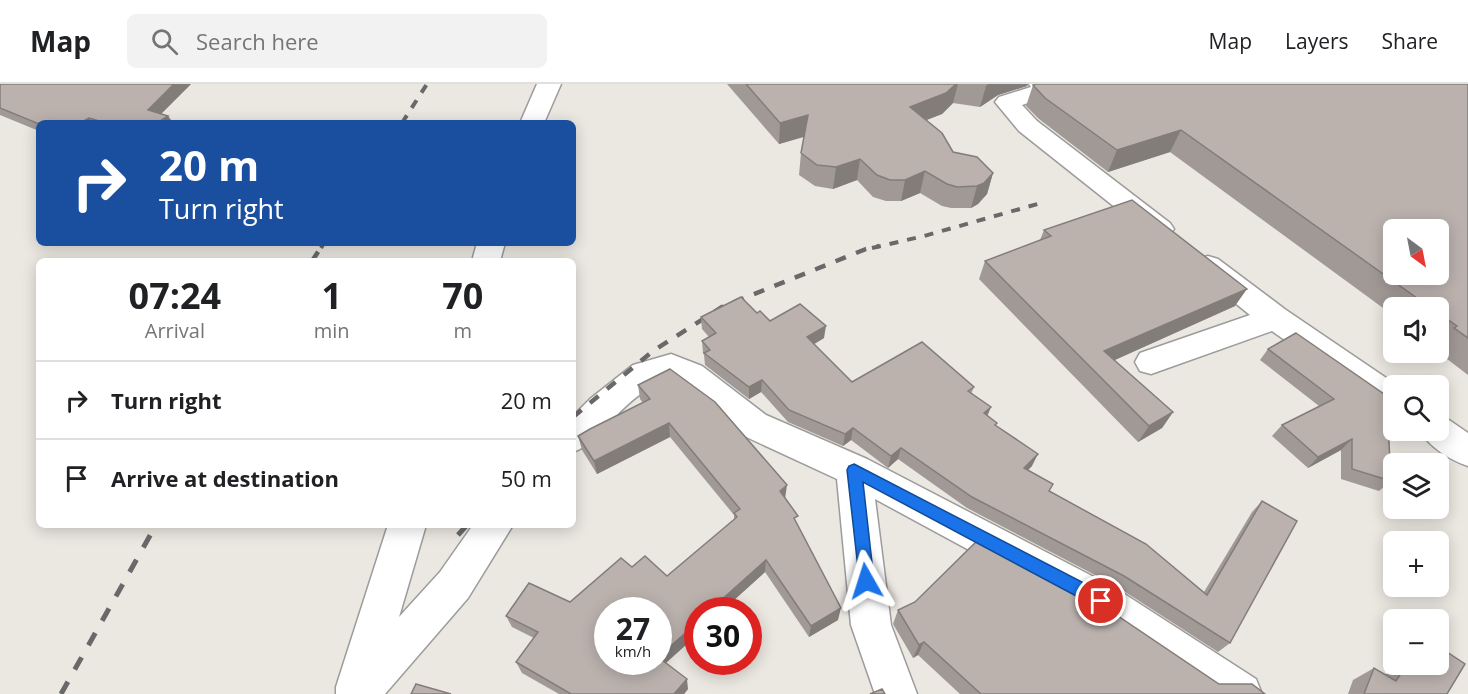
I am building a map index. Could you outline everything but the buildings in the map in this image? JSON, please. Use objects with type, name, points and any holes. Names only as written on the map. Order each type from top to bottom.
[{"type":"street","points":[[533,120],[549,84]]},
{"type":"street","points":[[1041,84],[1047,89],[1007,102],[1028,126],[1275,318],[1383,392]]},
{"type":"street","points":[[1151,362],[1275,318]]},
{"type":"street","points":[[576,435],[602,408],[644,374],[671,366],[690,375],[754,425],[854,470],[1101,601],[1241,694]]},
{"type":"street","points":[[1449,439],[1468,452]]},
{"type":"street","points":[[854,470],[871,625],[896,694]]},
{"type":"street","points":[[356,694],[406,528]]},
{"type":"street","points":[[356,694],[454,585],[492,528]]},
{"type":"railway","points":[[404,120],[427,84]]},
{"type":"railway","points":[[872,248],[1041,203]]},
{"type":"railway","points":[[314,258],[322,246]]},
{"type":"railway","points":[[576,415],[653,351],[722,307],[866,249],[879,246]]},
{"type":"railway","points":[[61,694],[154,528]]},
{"type":"railway","points":[[458,535],[464,528]]},
{"type":"route","points":[[866,581],[854,470],[1101,601]]}]
